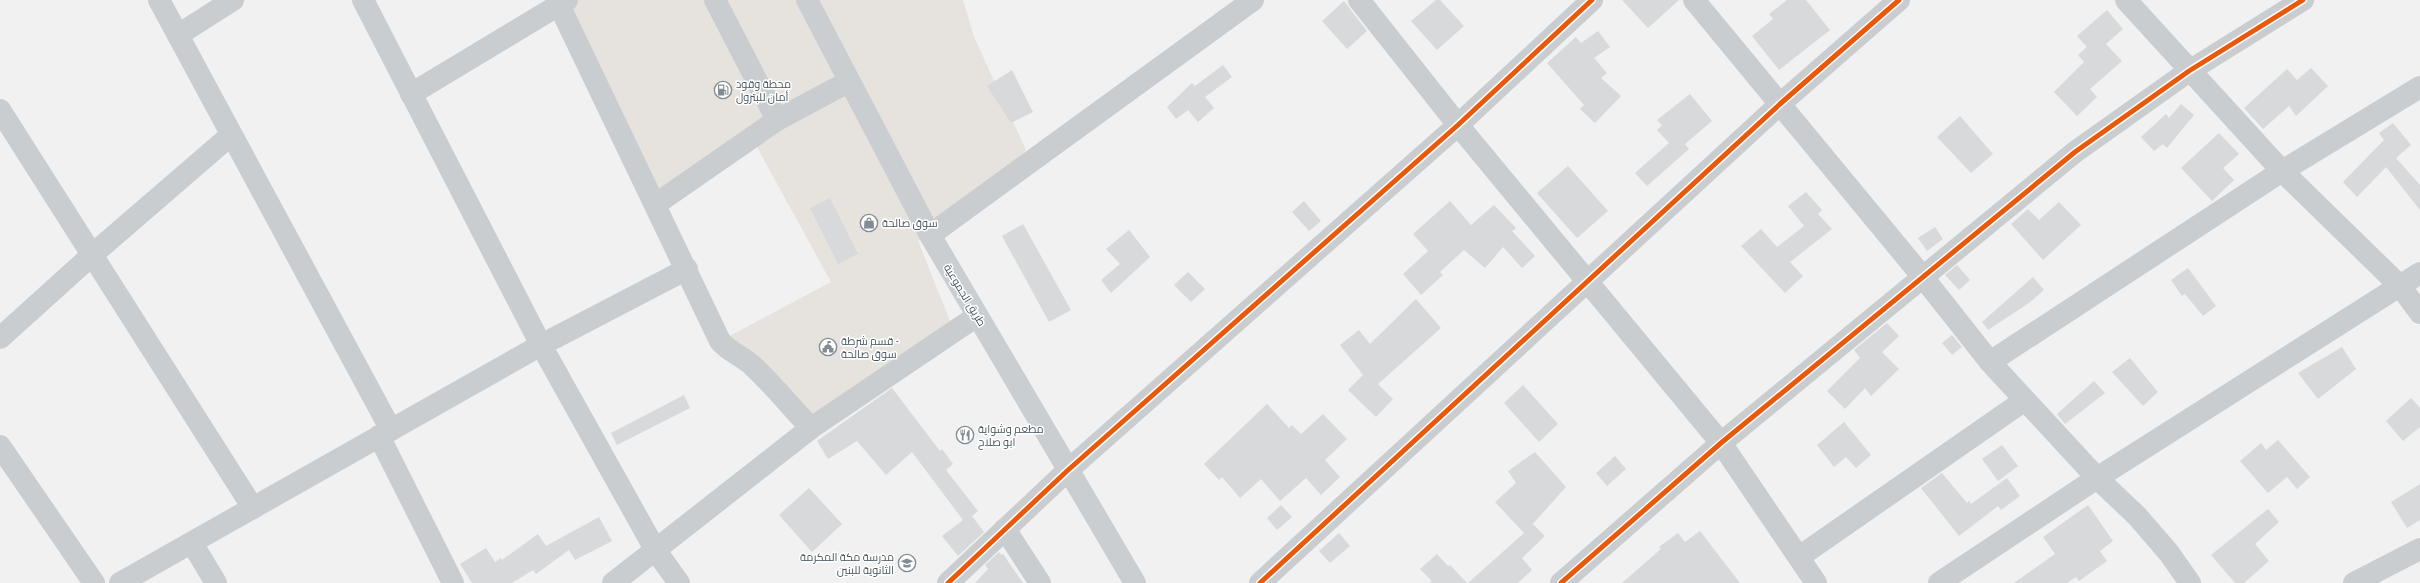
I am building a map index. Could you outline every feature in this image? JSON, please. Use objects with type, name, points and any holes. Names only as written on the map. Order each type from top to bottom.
[{"type":"main road","name":"طريق الجموعية","points":[[806,0],[930,236],[1067,471],[1135,583]]},
{"type":"street","points":[[159,0],[231,135],[385,433],[453,583]]},
{"type":"street","points":[[178,35],[234,0]]},
{"type":"street","points":[[363,0],[541,345],[656,551],[679,583]]},
{"type":"street","points":[[716,0],[777,120]]},
{"type":"street","points":[[930,236],[1254,0]]},
{"type":"street","points":[[1359,0],[1458,125],[1721,443],[1816,583]]},
{"type":"street","points":[[948,583],[1067,471],[1458,125],[1592,0]]},
{"type":"street","points":[[1694,0],[1922,276],[1990,362],[2097,478],[2136,516],[2169,553],[2190,583]]},
{"type":"street","points":[[1260,583],[1780,104],[1899,0]]},
{"type":"street","points":[[2126,0],[2189,71],[2282,171],[2400,286],[2420,313]]},
{"type":"street","points":[[1561,583],[1721,443],[1922,276],[2075,152],[2189,71],[2303,0]]},
{"type":"street","points":[[411,94],[563,2],[720,341],[728,351],[742,357],[753,366],[811,428]]},
{"type":"street","points":[[656,204],[777,120],[848,82]]},
{"type":"street","points":[[1990,362],[2282,171],[2420,87]]},
{"type":"street","points":[[0,110],[253,508]]},
{"type":"street","points":[[0,338],[92,255],[231,135]]},
{"type":"street","points":[[120,583],[541,345],[687,269]]},
{"type":"street","points":[[1939,583],[2097,478],[2420,273]]},
{"type":"street","points":[[613,583],[656,551],[811,428],[977,316]]},
{"type":"street","points":[[1799,557],[2025,400]]},
{"type":"street","points":[[0,446],[94,583]]},
{"type":"street","points":[[1005,529],[1040,583]]},
{"type":"street","points":[[192,543],[216,583]]},
{"type":"street","points":[[2354,583],[2420,549]]},
{"type":"shaded area","name":"سوق صالحة","points":[[567,0],[963,0],[974,37],[1026,150],[1011,168],[988,180],[918,241],[954,331],[811,428],[720,341],[831,282],[752,138],[656,204]]},
{"type":"building","points":[[1436,0],[1440,0],[1464,26],[1437,50],[1411,21]]},
{"type":"building","points":[[1622,0],[1679,0],[1648,28]]},
{"type":"building","points":[[1787,0],[1806,0],[1830,30],[1779,70],[1752,36],[1773,19],[1769,14]]},
{"type":"building","points":[[1344,1],[1367,31],[1347,49],[1322,21]]},
{"type":"building","points":[[2107,10],[2123,29],[2106,44],[2122,61],[2090,89],[2097,97],[2077,116],[2054,92],[2084,62],[2078,55],[2087,47],[2077,36]]},
{"type":"building","points":[[1598,31],[1610,47],[1594,58],[1607,73],[1601,78],[1621,96],[1595,123],[1580,109],[1584,105],[1547,63],[1576,37],[1581,43]]},
{"type":"building","points":[[1223,65],[1232,77],[1205,97],[1214,108],[1198,122],[1188,110],[1176,119],[1167,107],[1192,83],[1195,86]]},
{"type":"building","points":[[2311,68],[2328,86],[2296,116],[2289,106],[2263,129],[2244,108],[2287,69],[2297,80]]},
{"type":"building","points":[[1012,70],[1033,112],[1011,123],[987,86]]},
{"type":"building","points":[[1690,94],[1712,121],[1685,144],[1689,149],[1647,186],[1635,173],[1669,143],[1657,130],[1662,125],[1657,120]]},
{"type":"building","points":[[2181,104],[2194,115],[2167,148],[2163,144],[2154,151],[2141,137],[2166,114],[2169,118]]},
{"type":"building","points":[[1960,116],[1993,154],[1971,173],[1937,137]]},
{"type":"building","points":[[2393,123],[2411,145],[2396,158],[2420,185],[2420,210],[2386,167],[2357,197],[2343,182],[2384,140],[2379,133]]},
{"type":"building","points":[[2219,133],[2239,154],[2223,168],[2234,180],[2212,201],[2181,168]]},
{"type":"building","points":[[1568,166],[1608,211],[1577,238],[1537,193]]},
{"type":"building","points":[[1806,192],[1822,210],[1818,214],[1832,229],[1790,262],[1803,276],[1785,293],[1741,246],[1761,229],[1777,247],[1804,226],[1788,206]]},
{"type":"building","points":[[830,198],[858,254],[838,264],[810,208]]},
{"type":"building","points":[[1304,201],[1321,221],[1309,231],[1292,212]]},
{"type":"building","points":[[1450,201],[1471,225],[1494,205],[1516,228],[1512,231],[1535,256],[1522,268],[1503,247],[1485,268],[1464,250],[1440,272],[1443,275],[1421,295],[1403,274],[1428,251],[1413,234]]},
{"type":"building","points":[[2059,202],[2081,225],[2043,260],[2011,224],[2028,209],[2039,220]]},
{"type":"building","points":[[1023,224],[1071,310],[1049,322],[1002,236]]},
{"type":"building","points":[[1935,227],[1943,239],[1927,251],[1918,238]]},
{"type":"building","points":[[1129,230],[1150,257],[1111,293],[1101,280],[1120,264],[1106,249]]},
{"type":"building","points":[[1957,265],[1970,280],[1959,290],[1945,275]]},
{"type":"building","points":[[2188,268],[2216,306],[2203,316],[2185,294],[2182,296],[2171,280]]},
{"type":"building","points":[[1188,272],[1205,289],[1191,302],[1174,285]]},
{"type":"building","points":[[2033,277],[2044,290],[2029,303],[1988,330],[1982,322]]},
{"type":"building","points":[[1416,299],[1441,328],[1378,384],[1393,399],[1376,417],[1348,390],[1363,375],[1340,345],[1359,330],[1370,344]]},
{"type":"building","points":[[1887,323],[1899,336],[1882,352],[1899,369],[1871,396],[1865,388],[1845,409],[1827,391],[1860,358],[1854,350]]},
{"type":"building","points":[[1952,335],[1962,347],[1952,355],[1942,343]]},
{"type":"building","points":[[2342,347],[2356,369],[2318,399],[2298,373]]},
{"type":"building","points":[[2130,358],[2158,392],[2143,406],[2112,372]]},
{"type":"building","points":[[2094,381],[2105,393],[2065,424],[2057,414]]},
{"type":"building","points":[[1523,385],[1558,424],[1539,442],[1504,403]]},
{"type":"building","points":[[892,388],[940,451],[942,449],[953,464],[946,470],[978,511],[972,516],[984,532],[958,556],[942,536],[963,520],[912,452],[886,475],[857,441],[828,459],[817,441]]},
{"type":"building","points":[[684,395],[690,408],[617,445],[611,433]]},
{"type":"building","points":[[2411,398],[2420,408],[2420,427],[2403,441],[2386,421]]},
{"type":"building","points":[[1267,404],[1289,428],[1292,425],[1301,434],[1323,414],[1347,439],[1325,460],[1340,477],[1321,495],[1306,478],[1280,501],[1261,479],[1240,498],[1222,477],[1219,480],[1204,464]]},
{"type":"building","points":[[1844,422],[1871,455],[1856,468],[1846,457],[1834,467],[1817,445]]},
{"type":"building","points":[[2278,440],[2310,477],[2297,489],[2287,477],[2268,493],[2240,461],[2261,443],[2266,450]]},
{"type":"building","points":[[2002,445],[2018,466],[1998,481],[1982,459]]},
{"type":"building","points":[[1535,452],[1566,487],[1529,528],[1533,524],[1545,536],[1522,558],[1532,570],[1518,583],[1468,583],[1524,533],[1495,502],[1516,483],[1508,471]]},
{"type":"building","points":[[1615,456],[1626,469],[1607,486],[1596,473]]},
{"type":"building","points":[[1942,473],[1967,503],[1969,501],[1971,504],[2007,478],[2020,496],[2001,510],[1998,506],[1959,536],[1921,488]]},
{"type":"building","points":[[2420,484],[2420,520],[2407,528],[2391,502]]},
{"type":"building","points":[[809,488],[842,524],[812,552],[779,515]]},
{"type":"building","points":[[1281,505],[1292,517],[1277,530],[1267,518]]},
{"type":"building","points":[[2088,505],[2113,541],[2100,551],[2107,561],[2079,581],[2076,577],[2067,583],[2014,583],[2055,554],[2043,537]]},
{"type":"building","points":[[2268,509],[2279,522],[2255,544],[2269,561],[2244,583],[2235,583],[2211,555]]},
{"type":"building","points":[[599,517],[612,541],[575,560],[569,550],[536,574],[533,570],[512,583],[472,583],[460,564],[486,548],[495,562],[501,558],[502,560],[538,534],[546,546]]},
{"type":"building","points":[[1700,531],[1740,583],[1622,583],[1661,549],[1659,547],[1678,533],[1685,542]]},
{"type":"building","points":[[1339,533],[1350,546],[1330,563],[1319,551]]},
{"type":"building","points":[[999,552],[1001,555],[1003,554],[1023,583],[975,583],[988,569],[985,565]]},
{"type":"building","points":[[1437,554],[1467,583],[1429,583],[1432,581],[1420,569]]},
{"type":"cycle path","points":[[948,583],[1067,471],[1458,125],[1592,0]]},
{"type":"cycle path","points":[[1260,583],[1780,104],[1899,0]]},
{"type":"cycle path","points":[[1561,583],[1721,443],[2075,152],[2189,71],[2303,0]]},
{"type":"place","name":"محطة وقود أمان للبترول","points":[[723,90]]},
{"type":"place","name":"سوق صالحة","points":[[869,223]]},
{"type":"place","name":"قسم شرطة - سوق صالحة","points":[[828,347]]},
{"type":"place","name":"مطعم وشواية ابو صلاح","points":[[965,435]]},
{"type":"place","name":"مدرسة مكة المكرمة الثانوية للبنين","points":[[907,563]]}]
